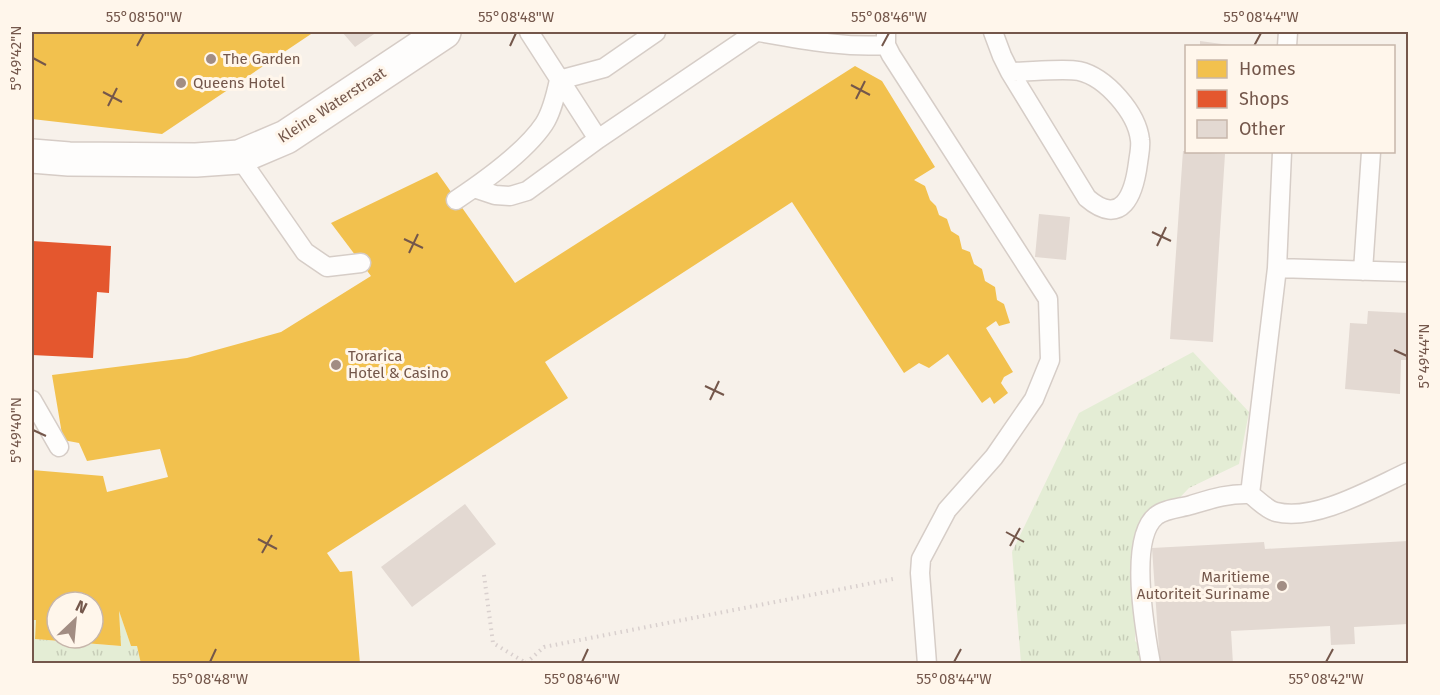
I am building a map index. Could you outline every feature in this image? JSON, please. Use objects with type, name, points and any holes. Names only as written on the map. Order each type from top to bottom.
[{"type":"main road","name":"Kleine Waterstraat","points":[[32,156],[69,159],[173,160],[239,157],[286,137],[444,32]]},
{"type":"lane","points":[[529,32],[598,139]]},
{"type":"lane","points":[[559,80],[604,68],[656,32]]},
{"type":"lane","points":[[474,188],[495,195],[510,196],[527,191],[598,139],[757,32],[823,43],[866,46],[886,38],[1047,300],[1050,360],[1034,399],[994,457],[947,510],[921,559],[920,573],[927,663]]},
{"type":"lane","points":[[993,32],[1010,72],[1087,198],[1098,207],[1110,210],[1122,207],[1135,184],[1140,142],[1138,129],[1115,92],[1101,80],[1079,71],[1010,72]]},
{"type":"lane","points":[[456,200],[531,141],[546,122],[559,80]]},
{"type":"lane","points":[[1250,494],[1277,267],[1282,153]]},
{"type":"lane","points":[[1363,271],[1371,153]]},
{"type":"lane","points":[[239,157],[305,252],[327,267],[361,262]]},
{"type":"lane","points":[[1277,267],[1408,272]]},
{"type":"lane","points":[[32,400],[59,447]]},
{"type":"lane","points":[[1151,663],[1144,625],[1140,553],[1146,528],[1157,515],[1230,493],[1250,494],[1274,512],[1300,515],[1327,508],[1408,472]]},
{"type":"path","points":[[484,575],[493,643],[526,663],[544,648],[920,573]]},
{"type":"green space","points":[[1193,352],[1249,412],[1239,464],[1189,488],[1137,542],[1135,641],[1159,663],[1021,663],[1012,552],[1079,413]]},
{"type":"green space","points":[[119,611],[131,646],[137,646],[141,663],[32,663],[32,620],[36,620],[35,639],[45,640],[45,650],[105,650],[105,645],[120,646]]},
{"type":"building: Homes","points":[[32,32],[314,32],[162,134],[32,119]]},
{"type":"building: Homes","name":"Torarica Hotel & Casino","points":[[855,66],[882,81],[935,167],[914,180],[925,186],[939,215],[947,219],[951,231],[959,236],[962,249],[970,252],[974,264],[982,269],[985,281],[995,287],[997,300],[1004,304],[1010,323],[999,326],[996,321],[986,328],[1013,372],[1004,377],[1001,383],[1008,393],[994,404],[990,397],[982,403],[948,354],[929,368],[919,363],[904,373],[792,202],[545,362],[568,398],[327,553],[340,572],[352,571],[360,664],[141,664],[137,646],[131,646],[119,611],[121,646],[105,645],[105,590],[45,590],[45,640],[35,639],[36,620],[32,620],[32,470],[103,476],[107,492],[168,477],[160,449],[87,461],[79,443],[63,440],[52,375],[187,358],[281,332],[371,276],[331,223],[437,172],[515,283]]},
{"type":"building: Shops","points":[[32,241],[111,246],[109,293],[97,292],[93,358],[32,355]]},
{"type":"building: Other","points":[[342,32],[377,32],[355,47]]},
{"type":"building: Other","points":[[1200,41],[1229,45],[1200,45]]},
{"type":"building: Other","points":[[1183,151],[1185,153],[1225,154],[1213,342],[1170,339]]},
{"type":"building: Other","points":[[1039,214],[1070,217],[1066,260],[1035,257]]},
{"type":"building: Other","points":[[1368,311],[1408,313],[1408,360],[1401,360],[1400,394],[1345,389],[1350,323],[1367,324]]},
{"type":"building: Other","points":[[465,504],[496,544],[412,607],[381,567]]},
{"type":"building: Other","name":"Maritieme Autoriteit Suriname","points":[[1408,541],[1408,624],[1354,627],[1355,644],[1331,645],[1330,626],[1231,631],[1233,664],[1160,664],[1152,548],[1264,542],[1265,549]]},
{"type":"place","name":"The Garden","points":[[211,59]]},
{"type":"place","name":"Queens Hotel","points":[[181,83]]},
{"type":"place","name":"Torarica Hotel & Casino","points":[[336,365]]},
{"type":"place","name":"Maritieme Autoriteit Suriname","points":[[1282,586]]}]
